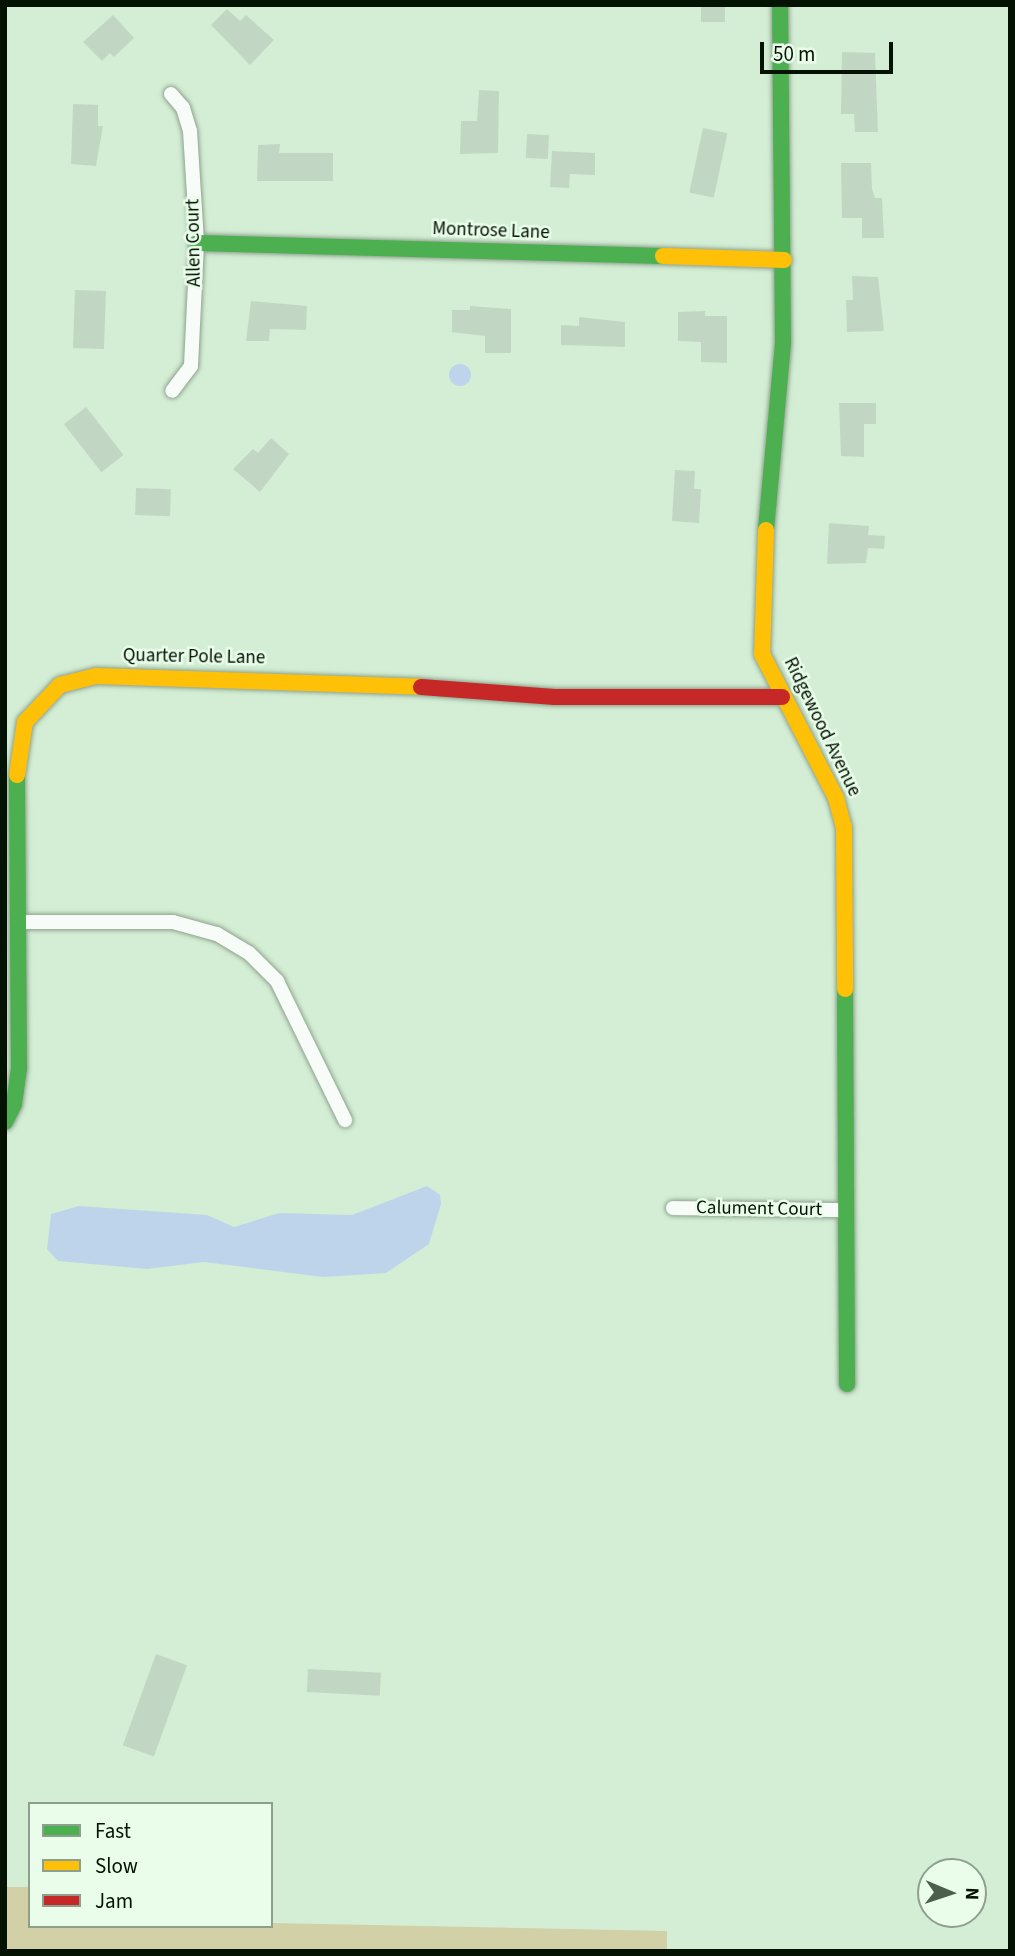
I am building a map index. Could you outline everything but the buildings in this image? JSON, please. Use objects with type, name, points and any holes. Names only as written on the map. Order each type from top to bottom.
[{"type":"street","name":"Ridgewood Avenue","points":[[780,5],[783,342],[761,611],[762,654],[836,798],[844,827],[847,1384]]},
{"type":"street","name":"Allen Court","points":[[171,94],[183,107],[190,131],[197,243],[191,366],[172,391]]},
{"type":"street","name":"Montrose Lane","points":[[197,243],[784,261]]},
{"type":"street","name":"Quarter Pole Lane","points":[[5,1122],[14,1104],[19,1069],[17,768],[25,722],[60,685],[110,676],[331,681],[555,697],[782,697]]},
{"type":"street","points":[[19,922],[173,922],[217,934],[238,946],[277,981],[345,1120]]},
{"type":"street","name":"Calument Court","points":[[673,1208],[846,1210]]},
{"type":"shaded area","points":[[5,1887],[28,1887],[28,1928],[273,1928],[273,1923],[667,1931],[667,1951],[5,1951]]},
{"type":"water","points":[[460,364],[468,367],[471,375],[468,383],[460,386],[452,383],[449,375],[452,367]]},
{"type":"water","points":[[427,1186],[440,1195],[441,1204],[429,1244],[386,1273],[323,1277],[204,1262],[147,1269],[58,1261],[47,1249],[51,1214],[79,1206],[207,1215],[234,1227],[279,1213],[352,1215]]},
{"type":"traffic: fast","points":[[766,530],[783,342],[780,5]]},
{"type":"traffic: fast","points":[[197,243],[663,256]]},
{"type":"traffic: fast","points":[[5,1122],[14,1104],[19,1069],[17,775]]},
{"type":"traffic: fast","points":[[845,989],[847,1384]]},
{"type":"traffic: slow","points":[[663,256],[784,260]]},
{"type":"traffic: slow","points":[[766,530],[762,654],[836,798],[844,827],[845,989]]},
{"type":"traffic: slow","points":[[17,775],[25,722],[60,685],[96,676],[421,687]]},
{"type":"traffic: jam","points":[[421,687],[555,697],[782,697]]}]
